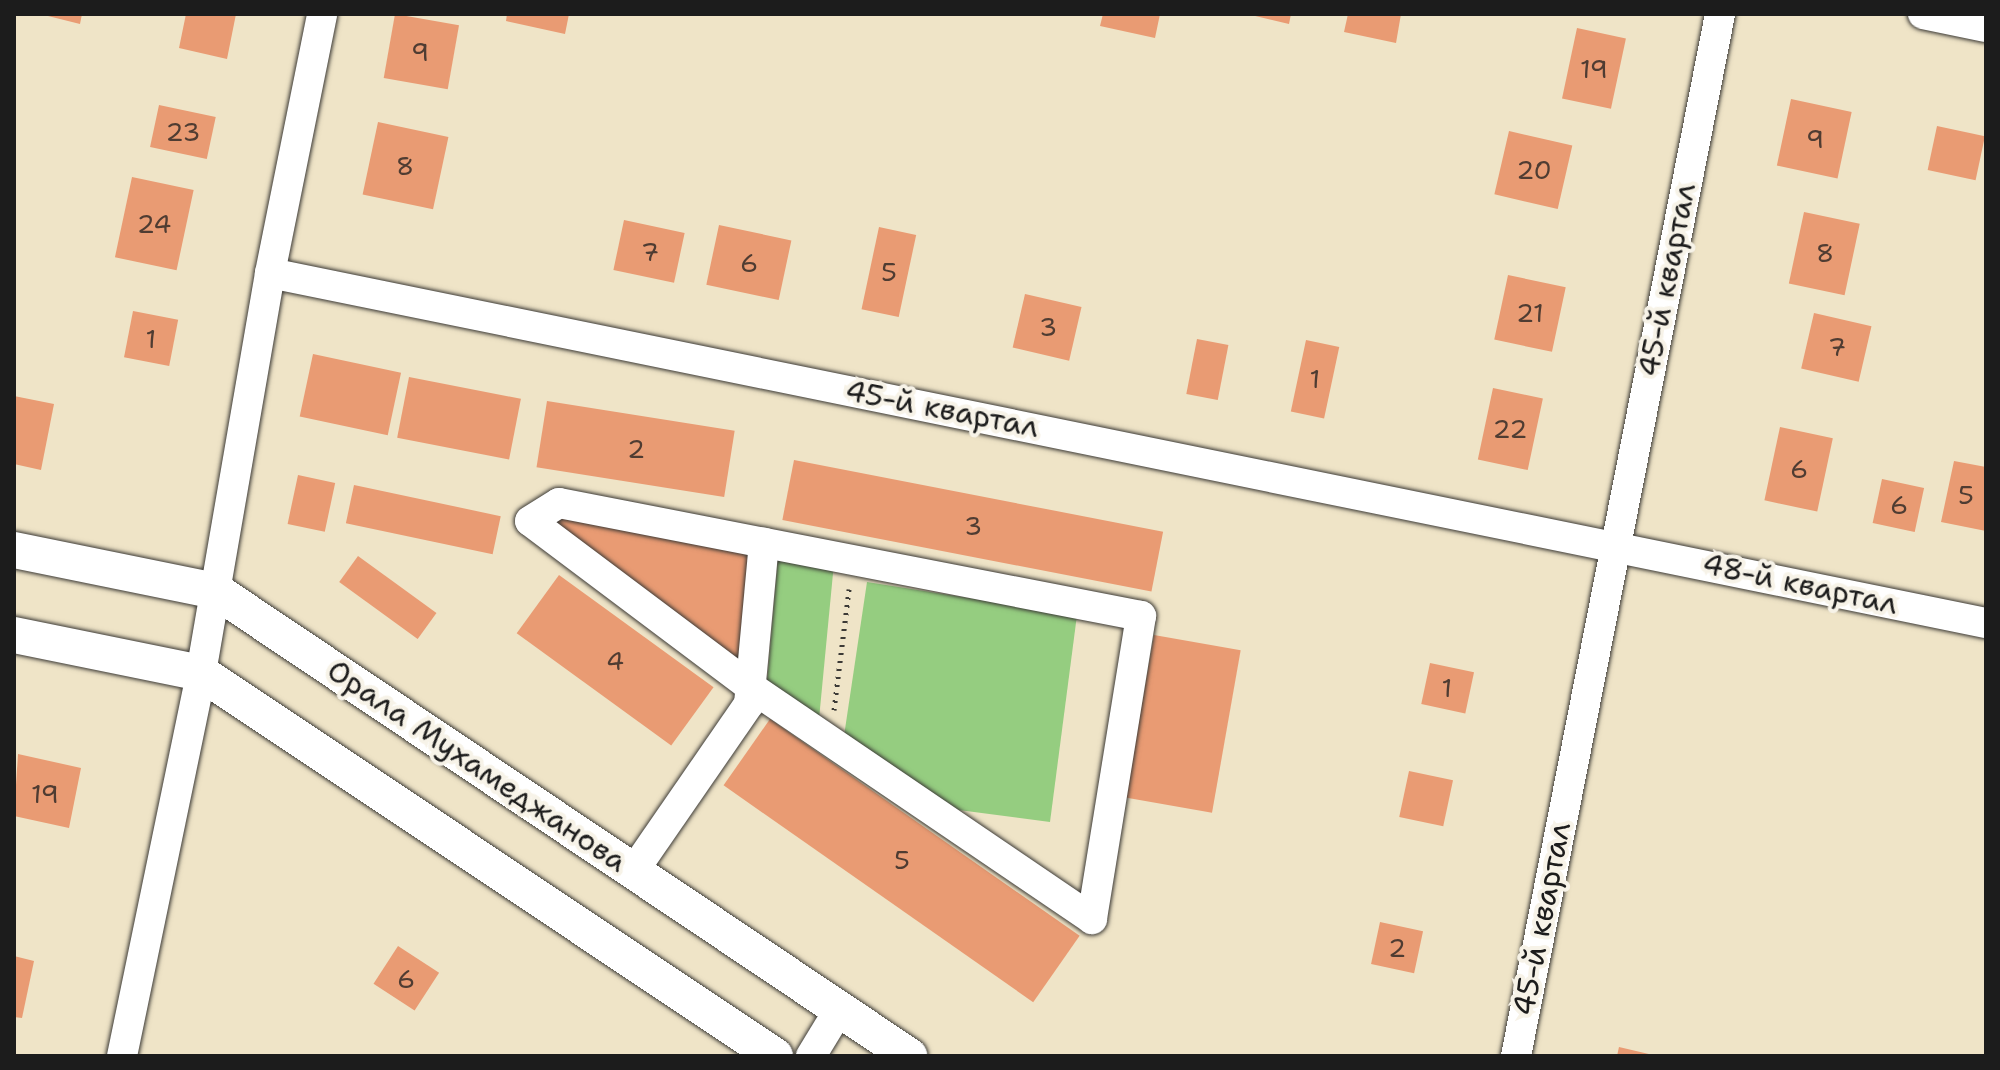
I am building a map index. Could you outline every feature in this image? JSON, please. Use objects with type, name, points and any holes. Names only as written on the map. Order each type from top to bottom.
[{"type":"street","points":[[122,1056],[201,673],[270,273],[322,14]]},
{"type":"street","name":"45-й квартал","points":[[1516,1056],[1720,14]]},
{"type":"street","points":[[1923,14],[1986,27]]},
{"type":"street","name":"45-й квартал","points":[[270,273],[1615,546]]},
{"type":"street","points":[[559,503],[764,543],[1141,616],[1092,919],[751,687],[530,521],[559,503]]},
{"type":"street","points":[[633,872],[749,704],[764,543]]},
{"type":"street","name":"48-й квартал","points":[[1615,546],[1986,623]]},
{"type":"street","name":"Орала Мухамеджанова","points":[[14,550],[216,591],[909,1056]]},
{"type":"street","points":[[14,635],[201,673],[775,1056]]},
{"type":"street","points":[[811,1056],[839,1010]]},
{"type":"path","points":[[830,741],[853,560]]},
{"type":"green space","points":[[778,558],[834,563],[819,719],[767,683]]},
{"type":"green space","points":[[867,582],[1077,615],[1050,822],[951,809],[844,736]]},
{"type":"building","points":[[40,14],[82,14],[80,24]]},
{"type":"building","points":[[186,14],[236,14],[227,59],[179,48]]},
{"type":"building","points":[[395,14],[459,25],[448,89],[384,78]]},
{"type":"building","points":[[507,14],[569,14],[565,34],[506,21]]},
{"type":"building","points":[[1103,14],[1160,14],[1155,38],[1100,26]]},
{"type":"building","points":[[1247,14],[1291,14],[1289,24]]},
{"type":"building","points":[[1348,14],[1401,14],[1396,43],[1344,32]]},
{"type":"building","points":[[1577,28],[1626,38],[1611,109],[1562,98]]},
{"type":"building","points":[[1791,99],[1852,112],[1838,178],[1777,166]]},
{"type":"building","points":[[159,105],[216,117],[207,159],[150,147]]},
{"type":"building","points":[[378,122],[448,137],[433,209],[363,194]]},
{"type":"building","points":[[1937,126],[1985,136],[1976,180],[1928,170]]},
{"type":"building","points":[[1509,131],[1572,146],[1558,209],[1494,194]]},
{"type":"building","points":[[132,177],[194,190],[177,270],[115,257]]},
{"type":"building","points":[[1804,212],[1860,224],[1845,295],[1789,283]]},
{"type":"building","points":[[624,220],[685,233],[674,283],[613,270]]},
{"type":"building","points":[[719,225],[791,240],[779,300],[706,285]]},
{"type":"building","points":[[879,227],[916,235],[899,317],[862,309]]},
{"type":"building","points":[[1508,275],[1566,287],[1552,352],[1494,340]]},
{"type":"building","points":[[1025,294],[1082,307],[1069,361],[1013,348]]},
{"type":"building","points":[[133,311],[178,320],[169,366],[124,357]]},
{"type":"building","points":[[1814,313],[1871,326],[1859,382],[1801,369]]},
{"type":"building","points":[[1197,339],[1228,345],[1218,400],[1186,394]]},
{"type":"building","points":[[1306,340],[1339,347],[1324,418],[1291,411]]},
{"type":"building","points":[[313,354],[401,373],[388,435],[300,417]]},
{"type":"building","points":[[409,377],[521,399],[509,460],[397,438]]},
{"type":"building","points":[[1493,388],[1543,399],[1528,470],[1478,459]]},
{"type":"building","points":[[14,396],[54,404],[41,470],[14,464]]},
{"type":"building","points":[[547,401],[735,431],[724,497],[537,467]]},
{"type":"building","points":[[1780,427],[1833,438],[1817,512],[1764,500]]},
{"type":"building","points":[[794,460],[1163,532],[1151,592],[782,520]]},
{"type":"building","points":[[1954,461],[1986,467],[1986,531],[1941,522]]},
{"type":"building","points":[[298,475],[335,483],[325,532],[288,524]]},
{"type":"building","points":[[1882,479],[1924,488],[1915,532],[1873,523]]},
{"type":"building","points":[[354,485],[501,516],[493,554],[346,523]]},
{"type":"building","points":[[565,513],[753,549],[746,672],[547,522]]},
{"type":"building","points":[[358,556],[436,613],[418,639],[339,582]]},
{"type":"building","points":[[559,575],[714,687],[671,746],[517,633]]},
{"type":"building","points":[[1154,635],[1241,650],[1212,813],[1125,797]]},
{"type":"building","points":[[1430,663],[1474,672],[1465,713],[1421,704]]},
{"type":"building","points":[[770,719],[1080,936],[1033,1002],[724,785]]},
{"type":"building","points":[[18,754],[81,768],[69,828],[14,816]]},
{"type":"building","points":[[1409,771],[1453,780],[1443,826],[1399,817]]},
{"type":"building","points":[[1380,922],[1423,931],[1414,973],[1371,964]]},
{"type":"building","points":[[398,946],[439,973],[415,1010],[373,984]]},
{"type":"building","points":[[14,956],[34,961],[22,1018],[14,1017]]},
{"type":"building","points":[[1619,1047],[1653,1055],[1617,1056]]}]
